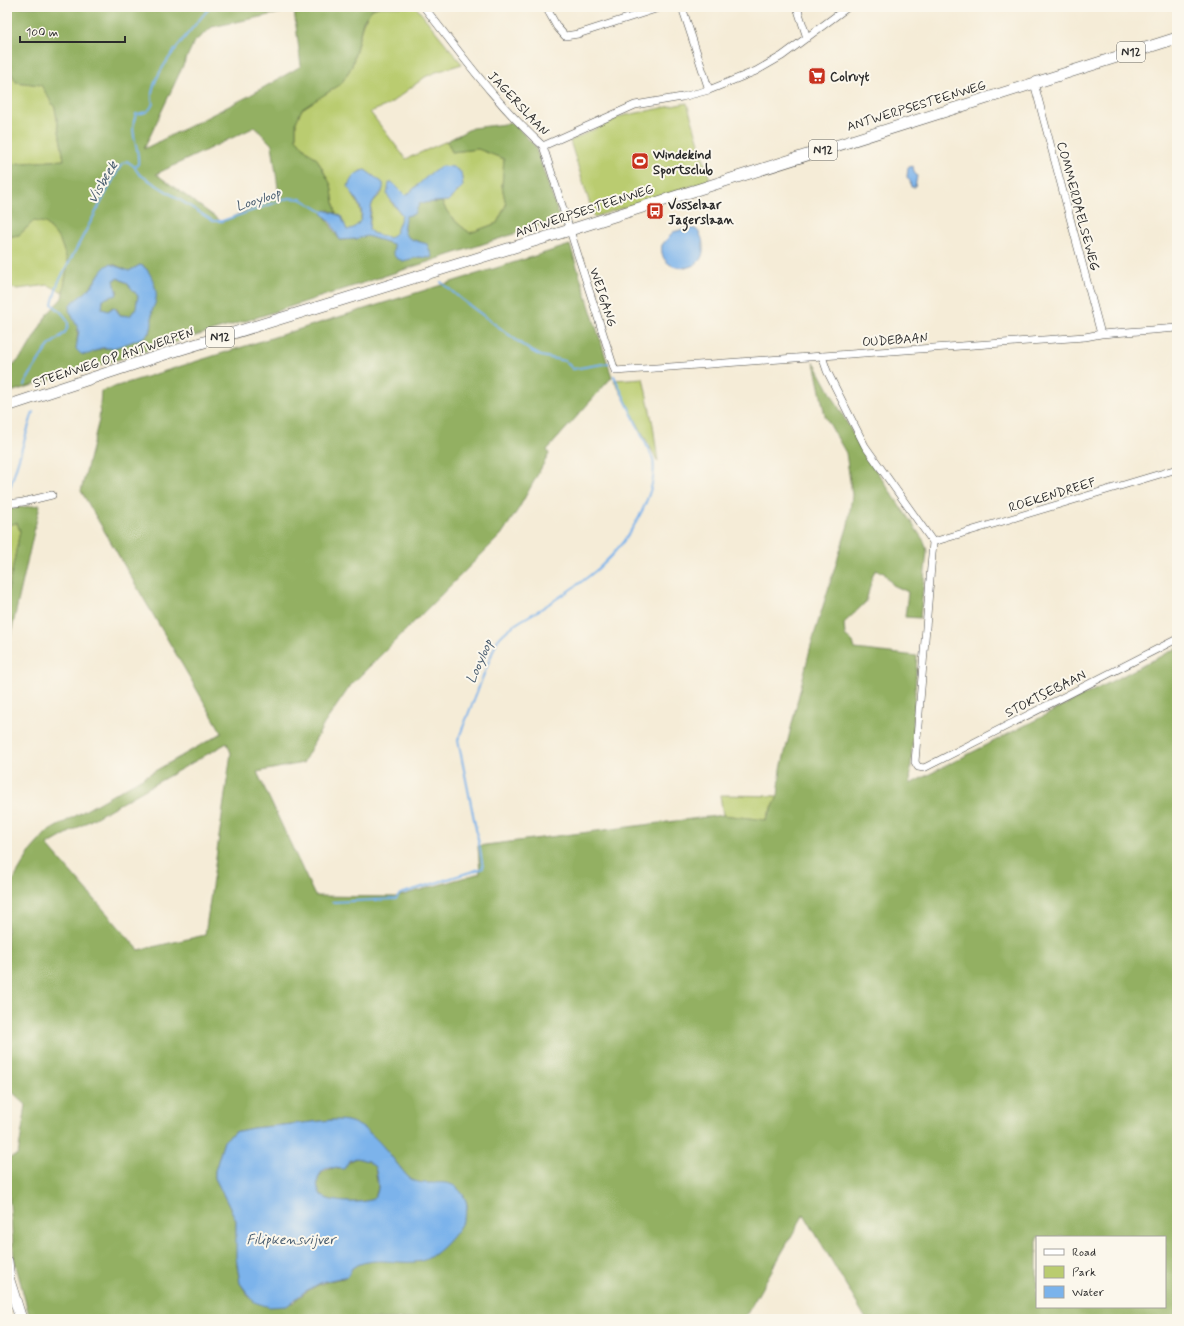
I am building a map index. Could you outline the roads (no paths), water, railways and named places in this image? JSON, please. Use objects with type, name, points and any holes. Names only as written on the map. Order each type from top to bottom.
[{"type":"main road","name":"ANTWERPSESTEENWEG","points":[[434,271],[570,230],[1177,38]]},
{"type":"main road","name":"STEENWEG OP ANTWERPEN","points":[[7,406],[165,354],[434,271]]},
{"type":"main road","points":[[7,1261],[8,1277],[21,1319]]},
{"type":"street","name":"JAGERSLAAN","points":[[424,7],[483,83],[528,133],[543,146],[570,230]]},
{"type":"street","points":[[546,7],[557,27],[565,36],[578,34],[662,7]]},
{"type":"street","points":[[682,7],[709,90]]},
{"type":"street","points":[[797,7],[807,38]]},
{"type":"street","points":[[543,146],[635,105],[682,97],[709,90],[756,71],[775,61],[848,7]]},
{"type":"street","name":"COMMERDAELSEWEG","points":[[1034,83],[1101,334]]},
{"type":"street","name":"WEIGANG","points":[[570,230],[615,371]]},
{"type":"street","name":"OUDEBAAN","points":[[615,371],[1085,337],[1101,334],[1177,328]]},
{"type":"street","points":[[822,356],[827,372],[865,446],[933,542]]},
{"type":"street","name":"ROEKENDREEF","points":[[933,542],[1177,469]]},
{"type":"street","points":[[7,504],[52,495]]},
{"type":"street","name":"STOKTSEBAAN","points":[[933,542],[915,762],[918,767],[924,768],[1177,639]]},
{"type":"water","points":[[442,166],[453,167],[461,172],[463,186],[448,201],[420,203],[414,214],[406,216],[404,223],[404,229],[407,236],[415,241],[427,244],[432,257],[430,258],[419,257],[403,261],[396,258],[393,253],[393,244],[367,236],[356,239],[340,240],[330,221],[322,213],[325,210],[341,216],[347,230],[358,224],[362,214],[361,209],[348,186],[354,176],[365,170],[383,183],[382,191],[372,205],[369,229],[372,233],[390,238],[396,232],[402,215],[387,195],[389,183],[392,182],[406,196],[433,171]]},
{"type":"water","points":[[913,166],[914,172],[917,176],[915,187],[911,187],[910,181],[907,177],[908,167]]},
{"type":"water","points":[[688,228],[696,229],[700,235],[703,244],[702,256],[697,263],[690,267],[682,268],[674,266],[667,262],[662,255],[662,245],[673,232]]},
{"type":"water","points":[[110,264],[129,271],[140,265],[147,270],[156,290],[156,302],[152,311],[152,325],[150,331],[144,337],[113,348],[101,348],[89,354],[81,354],[76,349],[79,330],[69,310],[70,305],[90,288]],"holes":[[[118,278],[127,283],[138,296],[136,308],[130,316],[120,315],[114,307],[108,311],[102,309],[103,299],[117,295],[114,280]]]},
{"type":"water","name":"Filipkensvijver","points":[[332,1120],[344,1120],[351,1122],[360,1126],[376,1138],[408,1177],[414,1181],[421,1183],[446,1183],[457,1188],[466,1202],[466,1214],[457,1231],[443,1247],[428,1258],[421,1261],[378,1261],[360,1264],[352,1268],[348,1276],[322,1282],[304,1292],[287,1306],[269,1307],[254,1302],[240,1283],[236,1257],[236,1220],[215,1178],[215,1171],[224,1141],[234,1132],[253,1128]],"holes":[[[356,1158],[368,1161],[375,1167],[378,1182],[378,1190],[375,1197],[371,1200],[365,1201],[341,1202],[322,1196],[317,1184],[319,1176],[324,1170],[328,1168],[344,1169],[349,1161]]]},
{"type":"waterway","name":"Visbeek","points":[[24,385],[45,351],[64,333],[68,327],[66,317],[52,304],[58,283],[121,165],[127,161],[135,167],[138,164],[133,128],[136,114],[149,110],[153,103],[152,93],[163,67],[172,53],[210,7]]},
{"type":"waterway","name":"Looyloop","points":[[135,168],[139,174],[213,221],[222,221],[289,198],[301,199],[325,213]]},
{"type":"waterway","name":"Looyloop","points":[[441,282],[461,299],[528,349],[541,356],[565,361],[573,369],[609,363]]},
{"type":"waterway","name":"Looyloop","points":[[332,902],[396,899],[400,894],[483,868],[458,740],[497,641],[511,627],[572,589],[599,568],[611,556],[633,528],[645,505],[652,486],[654,473],[653,459],[614,376]]},
{"type":"waterway","name":"Visbeek","points":[[9,491],[33,412]]},
{"type":"place","name":"Colruyt","points":[[817,76]]},
{"type":"place","name":"Windekind Sportsclub","points":[[640,161]]},
{"type":"place","name":"Vosselaar Jagerslaan","points":[[655,211]]}]
